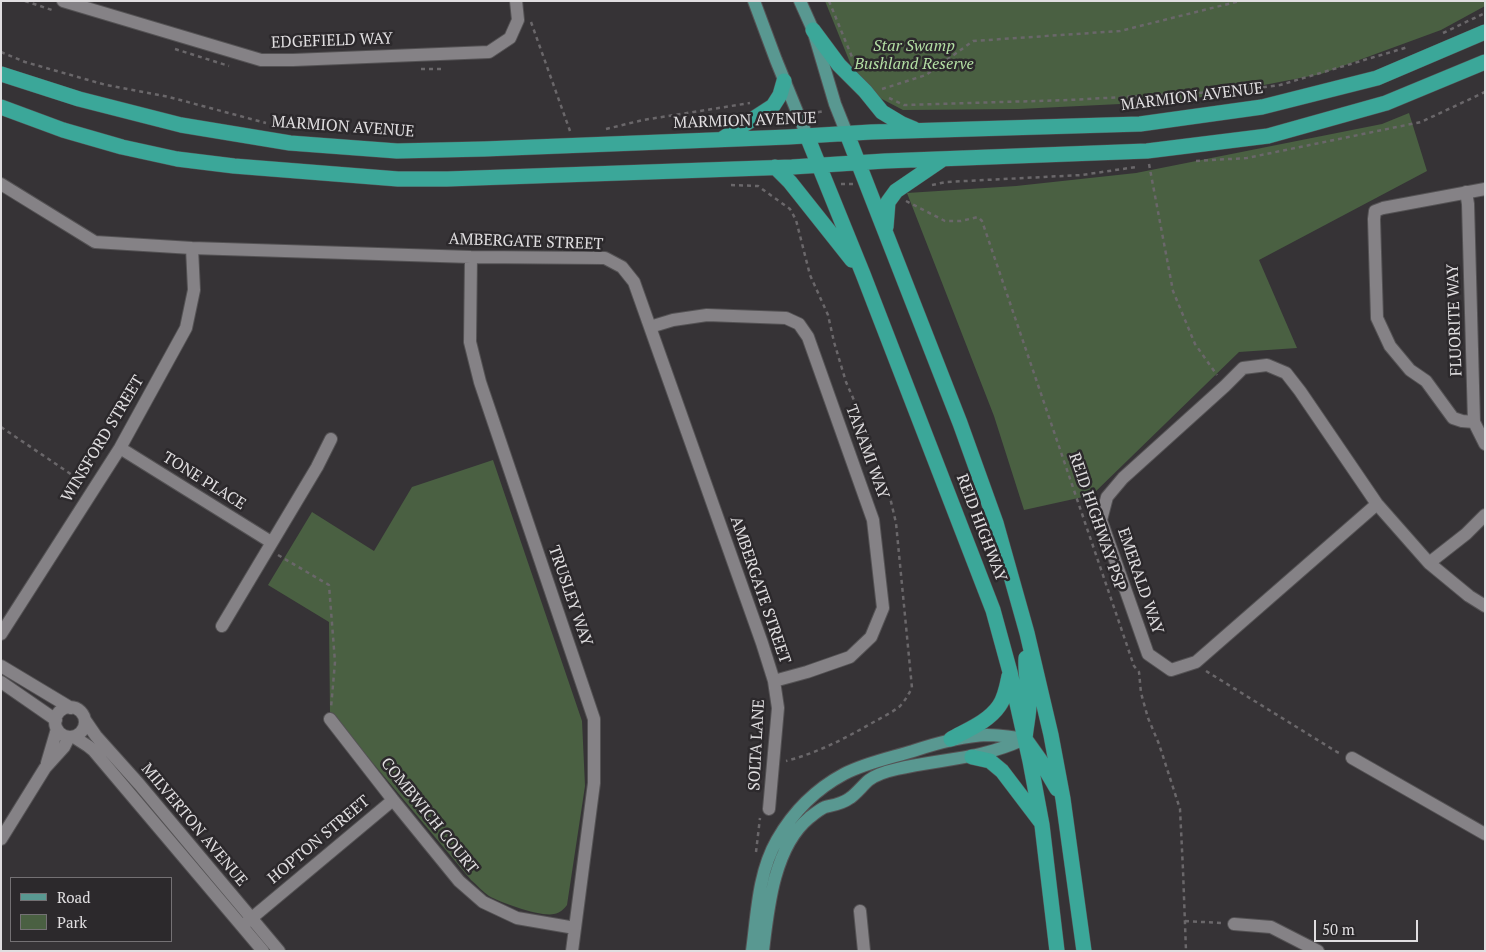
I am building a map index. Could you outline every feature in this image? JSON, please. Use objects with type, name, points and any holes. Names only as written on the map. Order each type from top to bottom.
[{"type":"highway","points":[[813,30],[838,65],[865,91],[882,112],[902,124],[920,131]]},
{"type":"highway","name":"MARMION AVENUE","points":[[1,74],[79,99],[181,125],[290,143],[398,151],[721,140],[871,132],[1140,124],[1262,107],[1377,78],[1485,32]]},
{"type":"highway","points":[[1,107],[71,132],[122,147],[177,159],[234,166],[398,179],[467,179],[1147,150],[1268,136],[1386,103],[1485,62]]},
{"type":"highway","points":[[721,140],[773,106],[780,96],[784,81]]},
{"type":"highway","name":"REID HIGHWAY","points":[[847,134],[957,414],[996,523],[1027,633],[1051,735],[1063,799],[1084,951]]},
{"type":"highway","name":"REID HIGHWAY","points":[[807,136],[863,274],[993,610],[1010,672],[1042,824],[1057,951]]},
{"type":"highway","points":[[885,230],[888,202],[896,191],[943,159]]},
{"type":"highway","points":[[775,167],[790,182],[863,274]]},
{"type":"highway","points":[[1027,633],[1025,667],[1030,699],[1025,738],[1063,799]]},
{"type":"highway","points":[[951,739],[987,718],[1000,706],[1010,672]]},
{"type":"highway","points":[[972,756],[990,761],[1002,771],[1042,824]]},
{"type":"main road","points":[[754,1],[807,136]]},
{"type":"main road","points":[[800,1],[813,30],[837,109],[847,134]]},
{"type":"main road","points":[[752,951],[763,877],[777,840],[796,813],[817,792],[845,774],[951,739],[988,735],[1025,738]]},
{"type":"main road","points":[[763,951],[774,886],[781,860],[791,840],[809,818],[824,808],[838,805],[849,799],[870,780],[880,774],[895,769],[972,756],[1003,748],[1025,738]]},
{"type":"street","name":"EDGEFIELD WAY","points":[[64,1],[261,60],[489,52],[510,38],[518,20],[520,2]]},
{"type":"street","name":"AMBERGATE STREET","points":[[1,184],[95,242],[192,248],[471,257],[605,258],[622,267],[634,282],[774,681]]},
{"type":"street","points":[[1474,422],[1453,418],[1426,381],[1410,370],[1390,346],[1377,318],[1374,219],[1375,211],[1383,208],[1485,189]]},
{"type":"street","name":"FLUORITE WAY","points":[[1466,192],[1468,204],[1474,422],[1485,444]]},
{"type":"street","name":"WINSFORD STREET","points":[[1,634],[120,448],[186,328],[194,290],[192,248]]},
{"type":"street","name":"TRUSLEY WAY","points":[[471,257],[470,342],[480,382],[594,719],[594,783],[572,951]]},
{"type":"street","name":"TANAMI WAY","points":[[650,327],[673,320],[708,315],[786,318],[799,324],[808,337],[873,520],[883,608],[871,637],[850,657],[774,681]]},
{"type":"street","name":"EMERALD WAY","points":[[1377,504],[1196,662],[1171,670],[1148,654],[1102,520],[1107,497],[1124,478],[1226,386],[1243,368],[1267,365],[1286,373],[1377,504],[1429,563],[1469,596],[1485,606]]},
{"type":"street","points":[[222,626],[317,467],[331,440]]},
{"type":"street","name":"TONE PLACE","points":[[120,448],[270,545]]},
{"type":"street","points":[[1429,563],[1466,534],[1485,515]]},
{"type":"street","points":[[1,666],[71,708],[80,711],[85,720],[83,730],[72,737],[45,768],[1,838]]},
{"type":"street","name":"SOLTA LANE","points":[[770,810],[778,708],[774,681]]},
{"type":"street","points":[[1,682],[56,725],[60,733],[72,737]]},
{"type":"street","points":[[45,768],[61,711],[65,708],[71,708]]},
{"type":"street","name":"COMBWICH COURT","points":[[330,719],[459,881],[483,902],[517,918],[575,928]]},
{"type":"street","name":"MILVERTON AVENUE","points":[[85,720],[247,922],[263,951]]},
{"type":"street","name":"MILVERTON AVENUE","points":[[72,737],[93,750],[247,922],[279,951]]},
{"type":"street","points":[[1352,758],[1485,834]]},
{"type":"street","name":"HOPTON STREET","points":[[247,922],[393,800]]},
{"type":"street","points":[[860,911],[864,951]]},
{"type":"street","points":[[1234,924],[1271,927],[1318,951]]},
{"type":"path","points":[[829,1],[856,64]]},
{"type":"path","points":[[1240,1],[1120,31],[973,41],[926,75],[877,90],[888,98],[904,105],[1069,100],[1233,91],[1280,85],[1409,47]]},
{"type":"path","points":[[1442,33],[1485,13]]},
{"type":"path","points":[[528,21],[532,22],[570,131],[578,130]]},
{"type":"path","points":[[1,52],[25,62],[106,85],[169,97],[271,125]]},
{"type":"path","points":[[1190,161],[1247,158],[1421,122],[1485,92]]},
{"type":"path","points":[[604,129],[643,120],[758,102]]},
{"type":"path","points":[[281,126],[319,130]]},
{"type":"path","points":[[376,134],[415,135]]},
{"type":"path","points":[[1150,165],[1173,291],[1195,344],[1226,386]]},
{"type":"path","points":[[930,185],[946,182],[1082,175],[1140,166]]},
{"type":"path","name":"REID HIGHWAY PSP","points":[[896,191],[905,200],[944,221],[961,221],[978,217],[982,222],[1134,666],[1139,672],[1141,693],[1148,718],[1159,744],[1180,809],[1186,951]]},
{"type":"path","points":[[1,427],[94,489]]},
{"type":"path","points":[[270,545],[329,585],[335,662],[330,719]]},
{"type":"path","points":[[1196,662],[1208,672],[1336,752],[1352,758]]},
{"type":"path","points":[[1185,921],[1234,924]]},
{"type":"green space","name":"Star Swamp Bushland Reserve","points":[[825,1],[1485,1],[1485,6],[1441,30],[1321,74],[1181,101],[1019,109],[903,110],[878,97],[851,65]]},
{"type":"green space","points":[[1409,113],[1427,171],[1259,260],[1297,348],[1239,352],[1092,495],[1024,510],[994,416],[907,193],[1016,186],[1136,173],[1382,124]]},
{"type":"green space","points":[[493,460],[582,721],[585,786],[567,905],[562,911],[554,914],[521,909],[502,902],[484,893],[471,880],[330,712],[329,622],[268,585],[312,512],[374,551],[412,487]]}]
